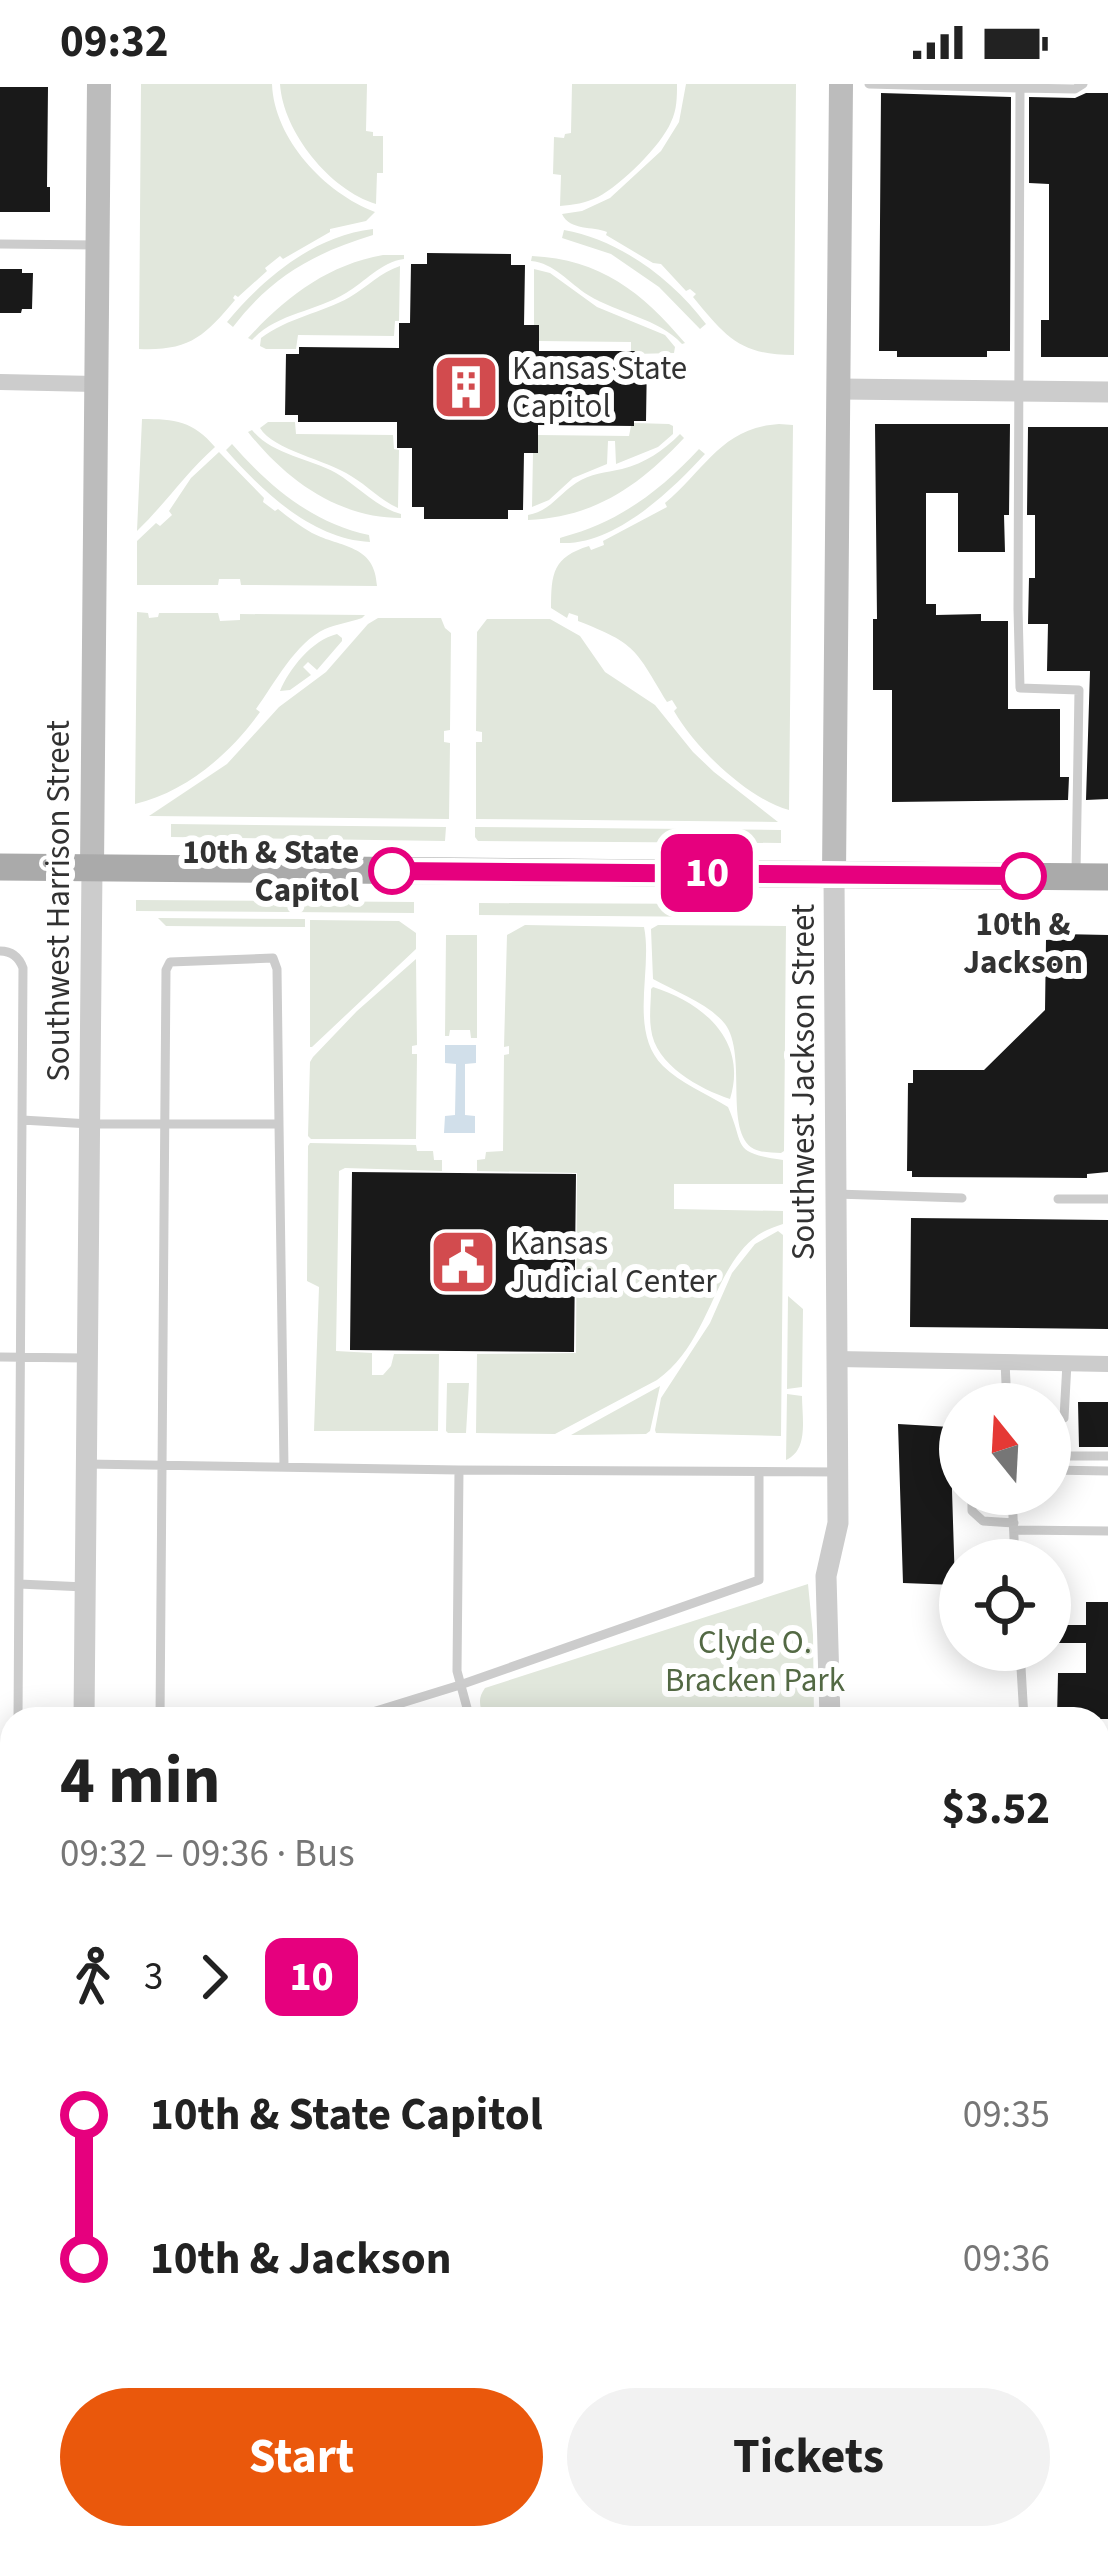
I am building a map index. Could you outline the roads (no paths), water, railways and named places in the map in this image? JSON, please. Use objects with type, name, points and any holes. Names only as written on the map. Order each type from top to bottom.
[{"type":"main road","name":"Southwest Harrison Street","points":[[92,868],[99,84]]},
{"type":"main road","name":"Southwest Jackson Street","points":[[834,875],[841,84]]},
{"type":"main road","points":[[0,867],[1108,877]]},
{"type":"street","points":[[0,382],[95,384]]},
{"type":"street","points":[[840,389],[1108,392]]},
{"type":"street","name":"Southwest Harrison Street","points":[[84,1707],[92,868]]},
{"type":"street","name":"Southwest Jackson Street","points":[[830,1707],[826,1576],[838,1522],[834,875]]},
{"type":"street","points":[[837,1359],[1108,1364]]},
{"type":"lane","points":[[868,84],[1075,89],[1083,84]]},
{"type":"lane","points":[[1020,88],[1021,688],[1079,690],[1076,877]]},
{"type":"lane","points":[[0,244],[96,245]]},
{"type":"lane","points":[[0,951],[8,951],[23,968],[18,1707]]},
{"type":"lane","points":[[160,1707],[167,965],[174,960],[271,957],[276,962],[284,1467]]},
{"type":"lane","points":[[22,1120],[279,1124]]},
{"type":"lane","points":[[836,1194],[962,1198]]},
{"type":"lane","points":[[1058,1199],[1108,1199]]},
{"type":"lane","points":[[0,1357],[87,1358]]},
{"type":"lane","points":[[1005,1362],[1006,1383]]},
{"type":"lane","points":[[1066,1383],[1067,1363]]},
{"type":"lane","points":[[1071,1456],[1108,1456]]},
{"type":"lane","points":[[86,1464],[838,1472]]},
{"type":"lane","points":[[458,1470],[457,1671],[466,1707]]},
{"type":"lane","points":[[1071,1471],[1108,1472]]},
{"type":"lane","points":[[389,1707],[759,1580],[759,1472]]},
{"type":"lane","points":[[977,1515],[982,1521],[1014,1527],[1108,1531]]},
{"type":"lane","points":[[1013,1515],[1015,1539]]},
{"type":"lane","points":[[19,1584],[85,1587]]},
{"type":"lane","points":[[1021,1671],[1023,1707]]},
{"type":"place","name":"Kansas State Capitol","points":[[466,387]]},
{"type":"place","name":"10th & State Capitol","points":[[392,871]]},
{"type":"place","name":"10th & Jackson","points":[[1023,876]]},
{"type":"place","name":"Kansas Judicial Center","points":[[463,1262]]},
{"type":"park label","name":"Clyde O. Bracken Park","points":[[755,1661]]}]
